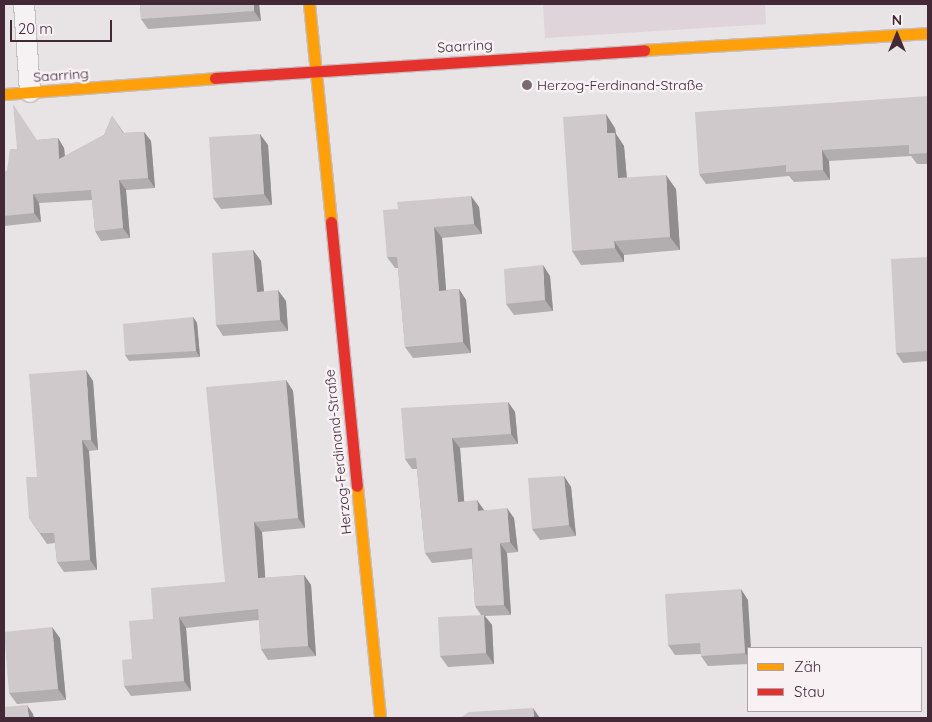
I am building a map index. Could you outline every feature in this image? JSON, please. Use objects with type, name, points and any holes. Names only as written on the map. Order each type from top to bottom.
[{"type":"street","name":"Herzog-Ferdinand-Straße","points":[[310,4],[314,70],[380,718]]},
{"type":"street","name":"Saarring","points":[[4,94],[314,70],[928,33]]},
{"type":"lane","points":[[24,4],[30,92]]},
{"type":"shaded area","points":[[543,4],[765,4],[766,24],[545,38]]},
{"type":"building","points":[[140,4],[254,4],[254,11],[141,19]]},
{"type":"building","points":[[928,96],[928,153],[909,154],[909,145],[822,150],[823,170],[786,172],[786,165],[699,174],[695,112]]},
{"type":"building","points":[[13,104],[37,140],[58,138],[59,159],[104,135],[112,116],[123,133],[144,132],[148,178],[119,180],[123,228],[95,231],[91,190],[33,194],[34,213],[4,216],[4,172],[7,171],[10,149],[17,149]]},
{"type":"building","points":[[606,114],[607,133],[615,133],[618,178],[666,175],[670,237],[614,241],[615,248],[572,251],[563,117]]},
{"type":"building","points":[[260,134],[264,194],[213,198],[209,137]]},
{"type":"building","points":[[471,196],[474,224],[434,227],[439,291],[459,289],[463,342],[405,347],[397,257],[387,257],[383,210],[398,209],[397,202]]},
{"type":"building","points":[[253,250],[257,292],[278,290],[280,320],[216,325],[212,253]]},
{"type":"building","points":[[928,257],[928,351],[896,353],[891,259]]},
{"type":"building","points":[[543,265],[545,300],[506,304],[504,269]]},
{"type":"building","points":[[193,317],[196,351],[125,355],[123,324]]},
{"type":"building","points":[[86,370],[91,440],[82,440],[90,560],[57,562],[54,533],[40,533],[29,518],[26,477],[37,477],[29,374]]},
{"type":"building","points":[[286,380],[298,518],[254,522],[258,578],[304,575],[308,646],[261,649],[258,609],[179,617],[184,681],[124,686],[122,660],[132,659],[129,621],[153,619],[151,588],[225,582],[206,387]]},
{"type":"building","points":[[508,402],[511,434],[452,438],[458,502],[477,500],[478,511],[507,508],[510,542],[500,543],[504,605],[475,606],[472,548],[425,553],[416,458],[405,459],[401,408]]},
{"type":"building","points":[[564,476],[569,525],[532,529],[528,478]]},
{"type":"building","points":[[741,589],[745,653],[701,656],[700,643],[668,645],[665,594]]},
{"type":"building","points":[[484,615],[486,653],[440,656],[438,617]]},
{"type":"building","points":[[52,627],[58,689],[9,693],[4,632]]},
{"type":"building","points":[[27,705],[29,718],[4,718],[4,707]]},
{"type":"building","points":[[533,708],[534,718],[460,718],[469,712]]},
{"type":"traffic: slow","points":[[309,4],[331,222]]},
{"type":"traffic: slow","points":[[644,50],[928,33]]},
{"type":"traffic: slow","points":[[4,94],[215,78]]},
{"type":"traffic: slow","points":[[357,486],[380,718]]},
{"type":"traffic: jam","points":[[215,78],[644,50]]},
{"type":"traffic: jam","points":[[331,222],[357,486]]},
{"type":"place","name":"Herzog-Ferdinand-Straße","points":[[527,85]]}]
